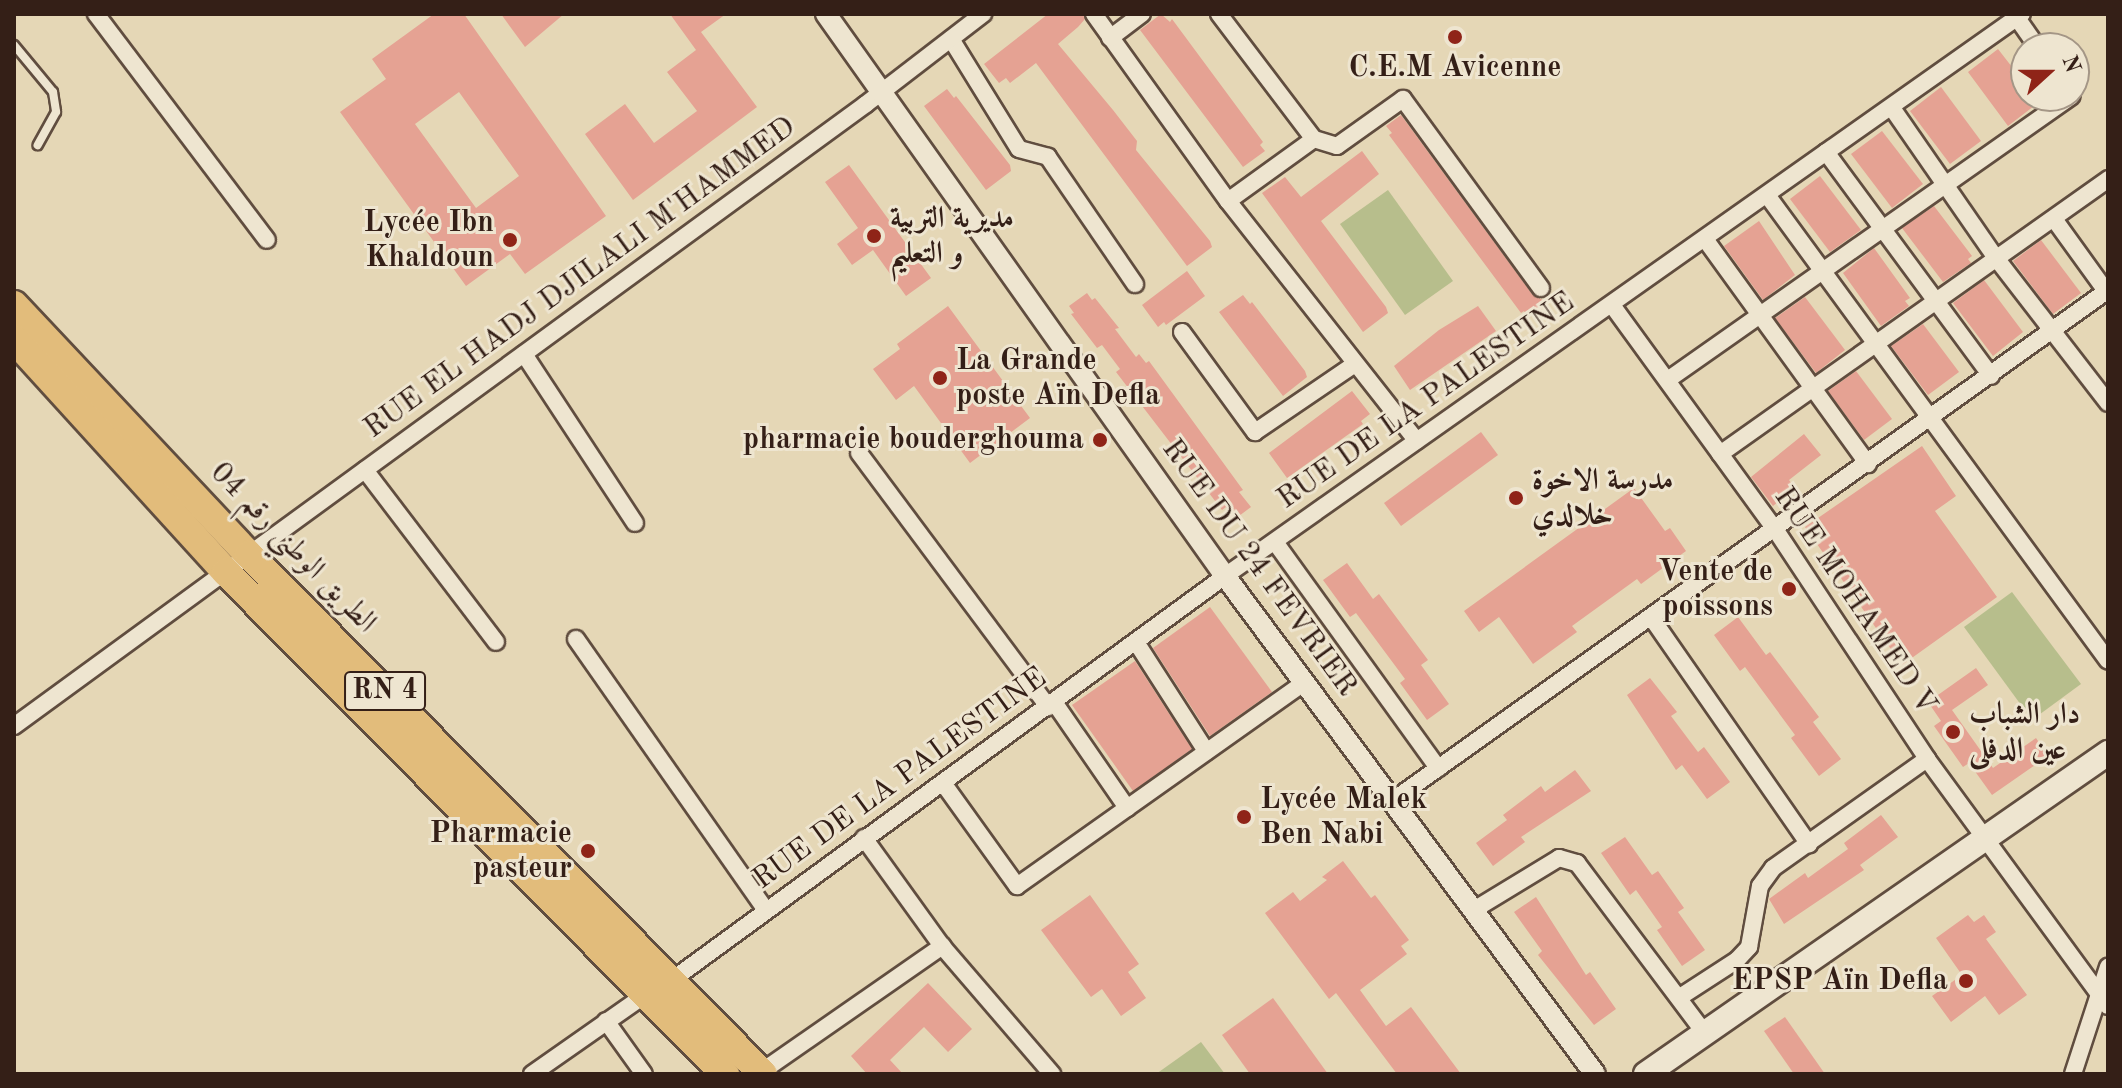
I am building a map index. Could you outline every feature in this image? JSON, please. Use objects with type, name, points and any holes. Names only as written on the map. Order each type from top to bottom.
[{"type":"highway","name":"الطريق الوطني رقم 04","points":[[14,305],[249,555],[762,1073]]},
{"type":"highway","name":"الطريق الوطني رقم 04","points":[[14,339],[218,579],[725,1074]]},
{"type":"main road","points":[[1646,1074],[2108,753]]},
{"type":"street","points":[[96,14],[267,240]]},
{"type":"street","name":"RUE DU 24 FEVRIER","points":[[826,14],[1225,576],[1595,1074]]},
{"type":"street","name":"RUE EL HADJ DJILALI M'HAMMED","points":[[14,726],[882,92],[983,14]]},
{"type":"street","points":[[1094,14],[1228,201],[1417,441]]},
{"type":"street","points":[[1110,38],[1142,14]]},
{"type":"street","points":[[1219,14],[1314,139],[1337,146],[1403,99],[1541,288]]},
{"type":"street","name":"RUE DE LA PALESTINE","points":[[672,980],[1225,576],[2020,16]]},
{"type":"street","points":[[951,39],[1019,149],[1048,157],[1135,284]]},
{"type":"street","points":[[1892,108],[1996,258],[2108,403]]},
{"type":"street","points":[[1669,379],[2049,112]]},
{"type":"street","points":[[1228,201],[1314,139]]},
{"type":"street","points":[[1826,152],[1991,376]]},
{"type":"street","points":[[1720,454],[1811,386],[2108,179]]},
{"type":"street","points":[[1767,195],[2108,661]]},
{"type":"street","points":[[1392,801],[2107,291],[2054,219]]},
{"type":"street","points":[[1705,239],[1868,464]]},
{"type":"street","name":"RUE MOHAMED V","points":[[1612,305],[1669,379],[1775,529],[1927,759],[2104,1000]]},
{"type":"street","points":[[1182,332],[1255,432],[1355,364]]},
{"type":"street","points":[[524,354],[635,523]]},
{"type":"street","points":[[859,453],[1127,808]]},
{"type":"street","points":[[365,470],[496,642]]},
{"type":"street","points":[[1275,542],[1438,768]]},
{"type":"street","points":[[1651,617],[1809,844]]},
{"type":"street","points":[[576,639],[766,910]]},
{"type":"street","points":[[1136,642],[1206,751]]},
{"type":"street","points":[[943,783],[1017,886],[1304,683]]},
{"type":"street","points":[[1680,997],[1737,960],[1749,947],[1760,886],[1773,868],[1927,759]]},
{"type":"street","points":[[864,838],[942,946],[1052,1074]]},
{"type":"street","points":[[1472,911],[1559,858],[1577,863],[1706,1035]]},
{"type":"street","points":[[762,1073],[942,946]]},
{"type":"street","points":[[2073,1074],[2104,1000],[2108,967]]},
{"type":"street","points":[[532,1074],[645,995]]},
{"type":"street","points":[[606,1021],[644,1074]]},
{"type":"lane","points":[[14,45],[53,92],[56,112],[38,145]]},
{"type":"green space","points":[[1388,190],[1453,281],[1405,315],[1340,224]]},
{"type":"green space","points":[[2012,592],[2081,684],[2032,720],[1964,627]]},
{"type":"green space","points":[[1201,1042],[1225,1074],[1156,1074]]},
{"type":"building","points":[[434,14],[464,14],[606,216],[525,274],[510,254],[466,286],[340,112],[386,79],[372,59]],"holes":[[[459,92],[519,176],[476,208],[415,124]]]},
{"type":"building","points":[[501,14],[564,14],[525,47]]},
{"type":"building","points":[[670,14],[726,14],[701,32],[757,107],[633,200],[585,134],[625,104],[654,143],[697,111],[667,72],[696,50]]},
{"type":"building","points":[[1048,14],[1083,14],[1085,19],[1058,44],[1137,141],[1136,150],[1210,241],[1212,247],[1187,266],[1036,63],[1010,83],[1006,78],[999,83],[984,64]]},
{"type":"building","points":[[1161,14],[1170,22],[1172,19],[1263,142],[1260,145],[1265,151],[1243,167],[1140,30]]},
{"type":"building","points":[[1998,49],[2010,64],[2010,112],[2026,112],[2008,126],[1968,72]]},
{"type":"building","points":[[1941,87],[1981,141],[1950,164],[1910,111]]},
{"type":"building","points":[[947,89],[954,98],[956,96],[1010,165],[1011,171],[986,190],[924,106]]},
{"type":"building","points":[[1401,115],[1532,294],[1546,302],[1527,316],[1524,311],[1521,313],[1389,135],[1392,133],[1386,126]]},
{"type":"building","points":[[1882,131],[1923,184],[1892,208],[1851,154]]},
{"type":"building","points":[[1362,151],[1379,174],[1321,221],[1386,307],[1388,313],[1363,332],[1262,193],[1285,177],[1301,197]]},
{"type":"building","name":"مديرية التربية و التعليم","points":[[849,165],[931,278],[906,296],[873,250],[852,265],[837,244],[858,228],[825,182]]},
{"type":"building","points":[[1820,176],[1861,230],[1830,252],[1790,199]]},
{"type":"building","points":[[1934,206],[1972,256],[1968,259],[1971,263],[1943,282],[1902,228]]},
{"type":"building","points":[[1759,221],[1795,275],[1763,300],[1724,246]]},
{"type":"building","points":[[2041,240],[2081,293],[2053,314],[2013,261]]},
{"type":"building","points":[[1874,248],[1910,298],[1905,301],[1909,306],[1881,326],[1843,273]]},
{"type":"building","points":[[1187,271],[1205,296],[1166,325],[1164,322],[1158,327],[1142,305]]},
{"type":"building","points":[[1984,280],[2023,332],[1993,356],[1953,303]]},
{"type":"building","points":[[1087,293],[1092,300],[1095,298],[1119,328],[1115,329],[1136,357],[1139,354],[1146,363],[1149,361],[1243,490],[1239,492],[1251,507],[1235,519],[1226,507],[1222,510],[1116,372],[1120,369],[1102,345],[1097,348],[1071,314],[1074,313],[1069,306]]},
{"type":"building","points":[[1243,295],[1250,304],[1252,302],[1305,371],[1307,377],[1283,396],[1219,312]]},
{"type":"building","points":[[1805,297],[1845,350],[1816,373],[1775,318]]},
{"type":"building","name":"La Grande poste Aïn Defla","points":[[948,306],[1030,418],[970,463],[914,386],[896,400],[873,369],[900,349],[897,344]]},
{"type":"building","points":[[1478,306],[1496,331],[1410,390],[1394,366],[1439,330]]},
{"type":"building","points":[[1923,324],[1959,372],[1928,395],[1891,346]]},
{"type":"building","points":[[1856,371],[1892,419],[1864,440],[1828,391]]},
{"type":"building","points":[[1352,391],[1370,414],[1361,421],[1363,424],[1287,478],[1269,453]]},
{"type":"building","points":[[1481,432],[1498,455],[1401,526],[1384,503]]},
{"type":"building","points":[[1804,434],[1821,455],[1789,480],[1795,488],[1773,506],[1751,477]]},
{"type":"building","points":[[1922,446],[1956,496],[1935,511],[1997,597],[1902,665],[1805,527]]},
{"type":"building","points":[[1634,488],[1665,531],[1670,528],[1686,551],[1641,584],[1637,579],[1572,626],[1577,632],[1533,664],[1499,617],[1479,632],[1464,611]]},
{"type":"building","points":[[1347,563],[1373,599],[1379,594],[1428,660],[1421,665],[1449,704],[1427,720],[1400,683],[1405,679],[1356,613],[1350,617],[1323,580]]},
{"type":"building","points":[[1210,607],[1272,692],[1210,736],[1153,648]]},
{"type":"building","points":[[1738,617],[1766,655],[1770,652],[1819,717],[1813,722],[1841,759],[1819,776],[1791,738],[1795,735],[1745,667],[1740,671],[1714,635]]},
{"type":"building","points":[[1135,661],[1192,749],[1133,791],[1072,705]]},
{"type":"building","name":"دار الشباب عين الدفلى","points":[[1976,668],[1988,685],[1952,710],[1993,768],[2036,738],[2048,756],[1992,795],[1969,763],[1963,767],[1934,726],[1941,721],[1928,702]]},
{"type":"building","points":[[1650,678],[1677,712],[1671,716],[1698,752],[1704,747],[1730,782],[1707,799],[1682,765],[1676,770],[1627,695]]},
{"type":"building","points":[[1575,770],[1591,791],[1521,837],[1525,842],[1493,866],[1476,843],[1507,820],[1503,815],[1541,786],[1545,792]]},
{"type":"building","points":[[1881,815],[1898,837],[1860,865],[1864,870],[1784,924],[1769,899],[1805,873],[1808,878],[1848,849],[1844,843]]},
{"type":"building","points":[[1625,837],[1652,875],[1658,871],[1684,908],[1678,912],[1705,950],[1682,966],[1657,930],[1662,927],[1636,890],[1630,895],[1601,853]]},
{"type":"building","points":[[1343,861],[1371,898],[1375,895],[1409,940],[1401,946],[1407,954],[1360,990],[1386,1026],[1411,1007],[1461,1074],[1397,1074],[1336,993],[1329,999],[1265,913],[1293,892],[1300,901],[1327,880],[1322,877]]},
{"type":"building","points":[[1090,895],[1139,964],[1128,972],[1146,998],[1121,1016],[1102,989],[1091,997],[1041,930]]},
{"type":"building","points":[[1536,897],[1586,975],[1590,972],[1616,1009],[1594,1025],[1538,955],[1542,951],[1514,912]]},
{"type":"building","points":[[1968,915],[1974,922],[1984,915],[1996,932],[1986,939],[2027,995],[1999,1015],[1985,996],[1951,1022],[1932,996],[1962,975],[1936,938]]},
{"type":"building","points":[[928,983],[972,1029],[948,1052],[924,1027],[890,1060],[903,1074],[867,1074],[851,1056]]},
{"type":"building","points":[[1273,998],[1328,1074],[1250,1074],[1222,1035]]},
{"type":"building","points":[[1785,1017],[1825,1074],[1794,1074],[1764,1031]]},
{"type":"place","name":"C.E.M Avicenne","points":[[1455,37]]},
{"type":"place","name":"مديرية التربية و التعليم","points":[[874,236]]},
{"type":"place","name":"Lycée Ibn Khaldoun","points":[[510,240]]},
{"type":"place","name":"La Grande poste Aïn Defla","points":[[940,378]]},
{"type":"place","name":"pharmacie bouderghouma","points":[[1100,440]]},
{"type":"place","name":"مدرسة الاخوة خلالدي","points":[[1516,498]]},
{"type":"place","name":"Vente de poissons","points":[[1789,589]]},
{"type":"place","name":"دار الشباب عين الدفلى","points":[[1953,732]]},
{"type":"place","name":"Lycée Malek Ben Nabi","points":[[1244,817]]},
{"type":"place","name":"Pharmacie pasteur","points":[[588,851]]},
{"type":"place","name":"EPSP Aïn Defla","points":[[1966,981]]}]
